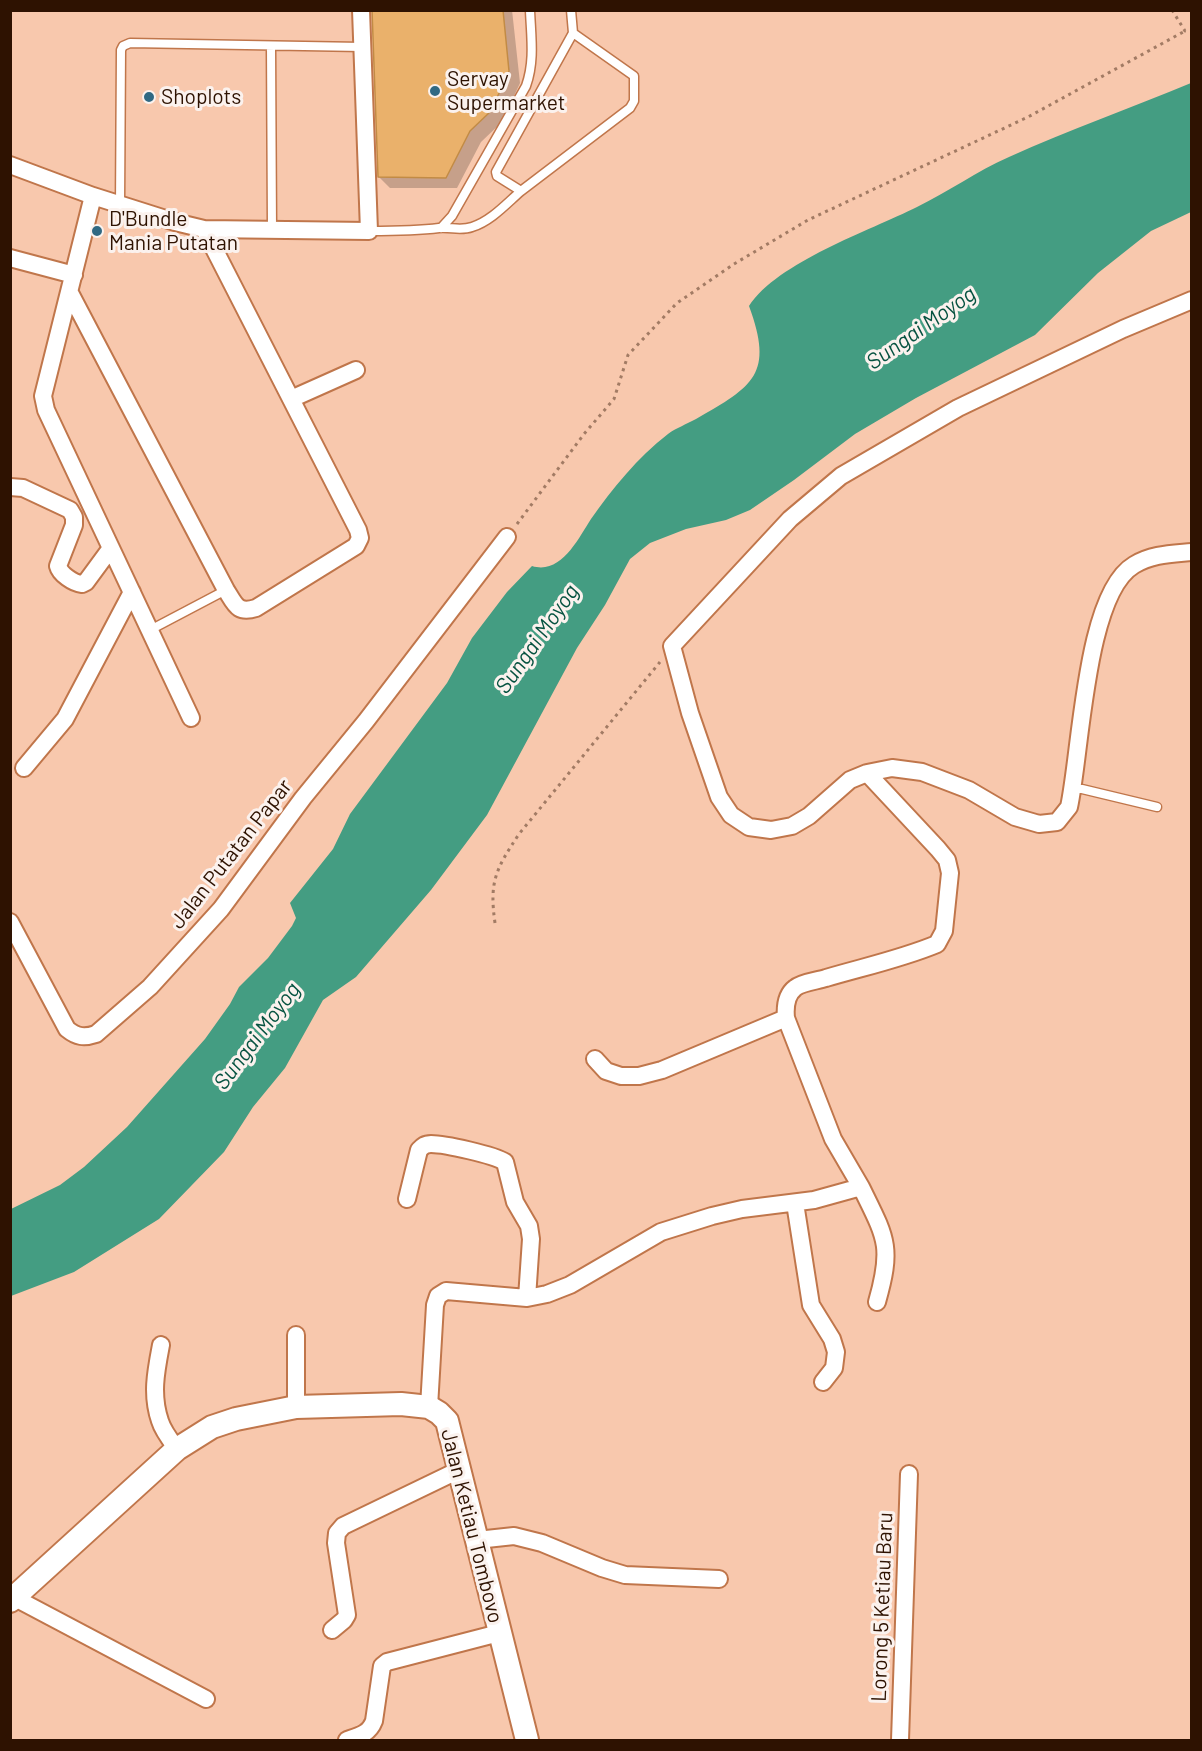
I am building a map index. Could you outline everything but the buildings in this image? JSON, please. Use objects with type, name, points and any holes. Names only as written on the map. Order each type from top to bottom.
[{"type":"street","points":[[10,165],[120,205],[204,229],[369,231],[361,10]]},
{"type":"street","points":[[93,196],[43,396],[46,410],[191,718]]},
{"type":"street","points":[[70,293],[226,590],[237,608],[247,611],[256,608],[356,546],[360,538],[358,530],[204,229]]},
{"type":"street","points":[[10,258],[74,275]]},
{"type":"street","points":[[1191,300],[1123,329],[958,408],[841,476],[790,519],[672,646],[690,713],[719,798],[731,815],[749,826],[771,830],[792,826],[809,816],[850,780],[867,773],[892,768],[922,772],[969,790],[1015,817],[1039,824],[1057,822],[1068,807],[1073,789],[1091,657],[1106,603],[1117,582],[1132,566],[1156,555],[1191,552]]},
{"type":"street","points":[[291,399],[356,370]]},
{"type":"street","points":[[10,487],[23,488],[69,510],[74,517],[74,525],[58,566],[59,570],[77,584],[82,585],[86,582],[111,548]]},
{"type":"street","name":"Jalan Putatan Papar","points":[[10,922],[67,1029],[74,1035],[85,1038],[96,1034],[150,987],[221,909],[303,798],[366,721],[507,537]]},
{"type":"street","points":[[24,768],[65,719],[132,592]]},
{"type":"street","points":[[867,773],[947,860],[950,873],[944,932],[937,944],[923,950],[796,987],[789,995],[785,1008],[786,1018],[833,1139],[861,1187],[883,1232],[887,1251],[886,1272],[877,1302]]},
{"type":"street","points":[[595,1059],[606,1071],[621,1076],[639,1076],[662,1070],[726,1041],[786,1018]]},
{"type":"street","points":[[407,1199],[419,1150],[425,1144],[432,1143],[499,1158],[505,1162],[515,1202],[529,1226],[531,1239],[527,1298]]},
{"type":"street","points":[[429,1407],[435,1305],[438,1296],[446,1291],[527,1298],[547,1294],[570,1284],[661,1232],[742,1209],[814,1200],[861,1187]]},
{"type":"street","points":[[795,1203],[811,1305],[832,1339],[836,1352],[834,1368],[823,1382]]},
{"type":"street","points":[[296,1335],[296,1407]]},
{"type":"street","points":[[161,1345],[154,1398],[160,1423],[177,1449]]},
{"type":"street","name":"Jalan Ketiau Tombovo","points":[[13,1600],[177,1449],[212,1427],[236,1419],[296,1407],[400,1404],[429,1407],[447,1421],[527,1740]]},
{"type":"street","points":[[332,1630],[344,1620],[346,1614],[336,1543],[337,1533],[343,1526],[459,1470]]},
{"type":"street","name":"Lorong 5 Ketiau Baru","points":[[900,1740],[909,1474]]},
{"type":"street","points":[[477,1540],[514,1536],[542,1543],[625,1575],[719,1579]]},
{"type":"street","points":[[13,1600],[206,1699]]},
{"type":"street","points":[[347,1740],[366,1733],[371,1728],[382,1666],[387,1662],[499,1633]]},
{"type":"lane","points":[[441,228],[452,216],[526,86],[531,72],[530,10]]},
{"type":"lane","points":[[521,191],[497,176],[496,172],[573,33],[571,10]]},
{"type":"lane","points":[[369,231],[471,228],[490,218],[521,191],[630,108],[634,101],[634,76],[573,33]]},
{"type":"lane","points":[[120,205],[121,50],[123,46],[130,43],[362,47]]},
{"type":"lane","points":[[271,46],[272,231]]},
{"type":"lane","points":[[505,123],[520,130]]},
{"type":"lane","points":[[150,630],[226,590]]},
{"type":"lane","points":[[1073,789],[1082,789],[1157,807]]},
{"type":"path","points":[[1172,10],[1185,31]]},
{"type":"path","points":[[507,537],[584,434],[614,399],[627,356],[677,303],[734,264],[808,220],[1028,117],[1185,31],[1191,30]]},
{"type":"path","points":[[495,923],[491,897],[497,871],[507,852],[519,834],[641,687],[672,646]]},
{"type":"water","name":"Sungai Moyog","points":[[1191,83],[1191,212],[1151,231],[1098,273],[1035,335],[916,398],[855,434],[750,510],[726,520],[686,529],[650,543],[630,559],[605,605],[577,648],[487,815],[431,890],[356,977],[323,1000],[285,1068],[253,1107],[224,1152],[159,1219],[74,1272],[11,1296],[11,1209],[60,1185],[84,1167],[127,1127],[205,1039],[239,987],[268,958],[292,926],[296,918],[290,903],[333,849],[350,814],[447,683],[472,638],[507,592],[532,566],[552,565],[568,553],[617,485],[657,443],[745,387],[754,376],[759,363],[756,329],[749,306],[763,290],[802,262],[850,237],[917,207],[997,163]]},
{"type":"place","name":"Servay Supermarket","points":[[435,91]]},
{"type":"place","name":"Shoplots","points":[[149,97]]},
{"type":"place","name":"D'Bundle Mania Putatan","points":[[97,231]]}]
